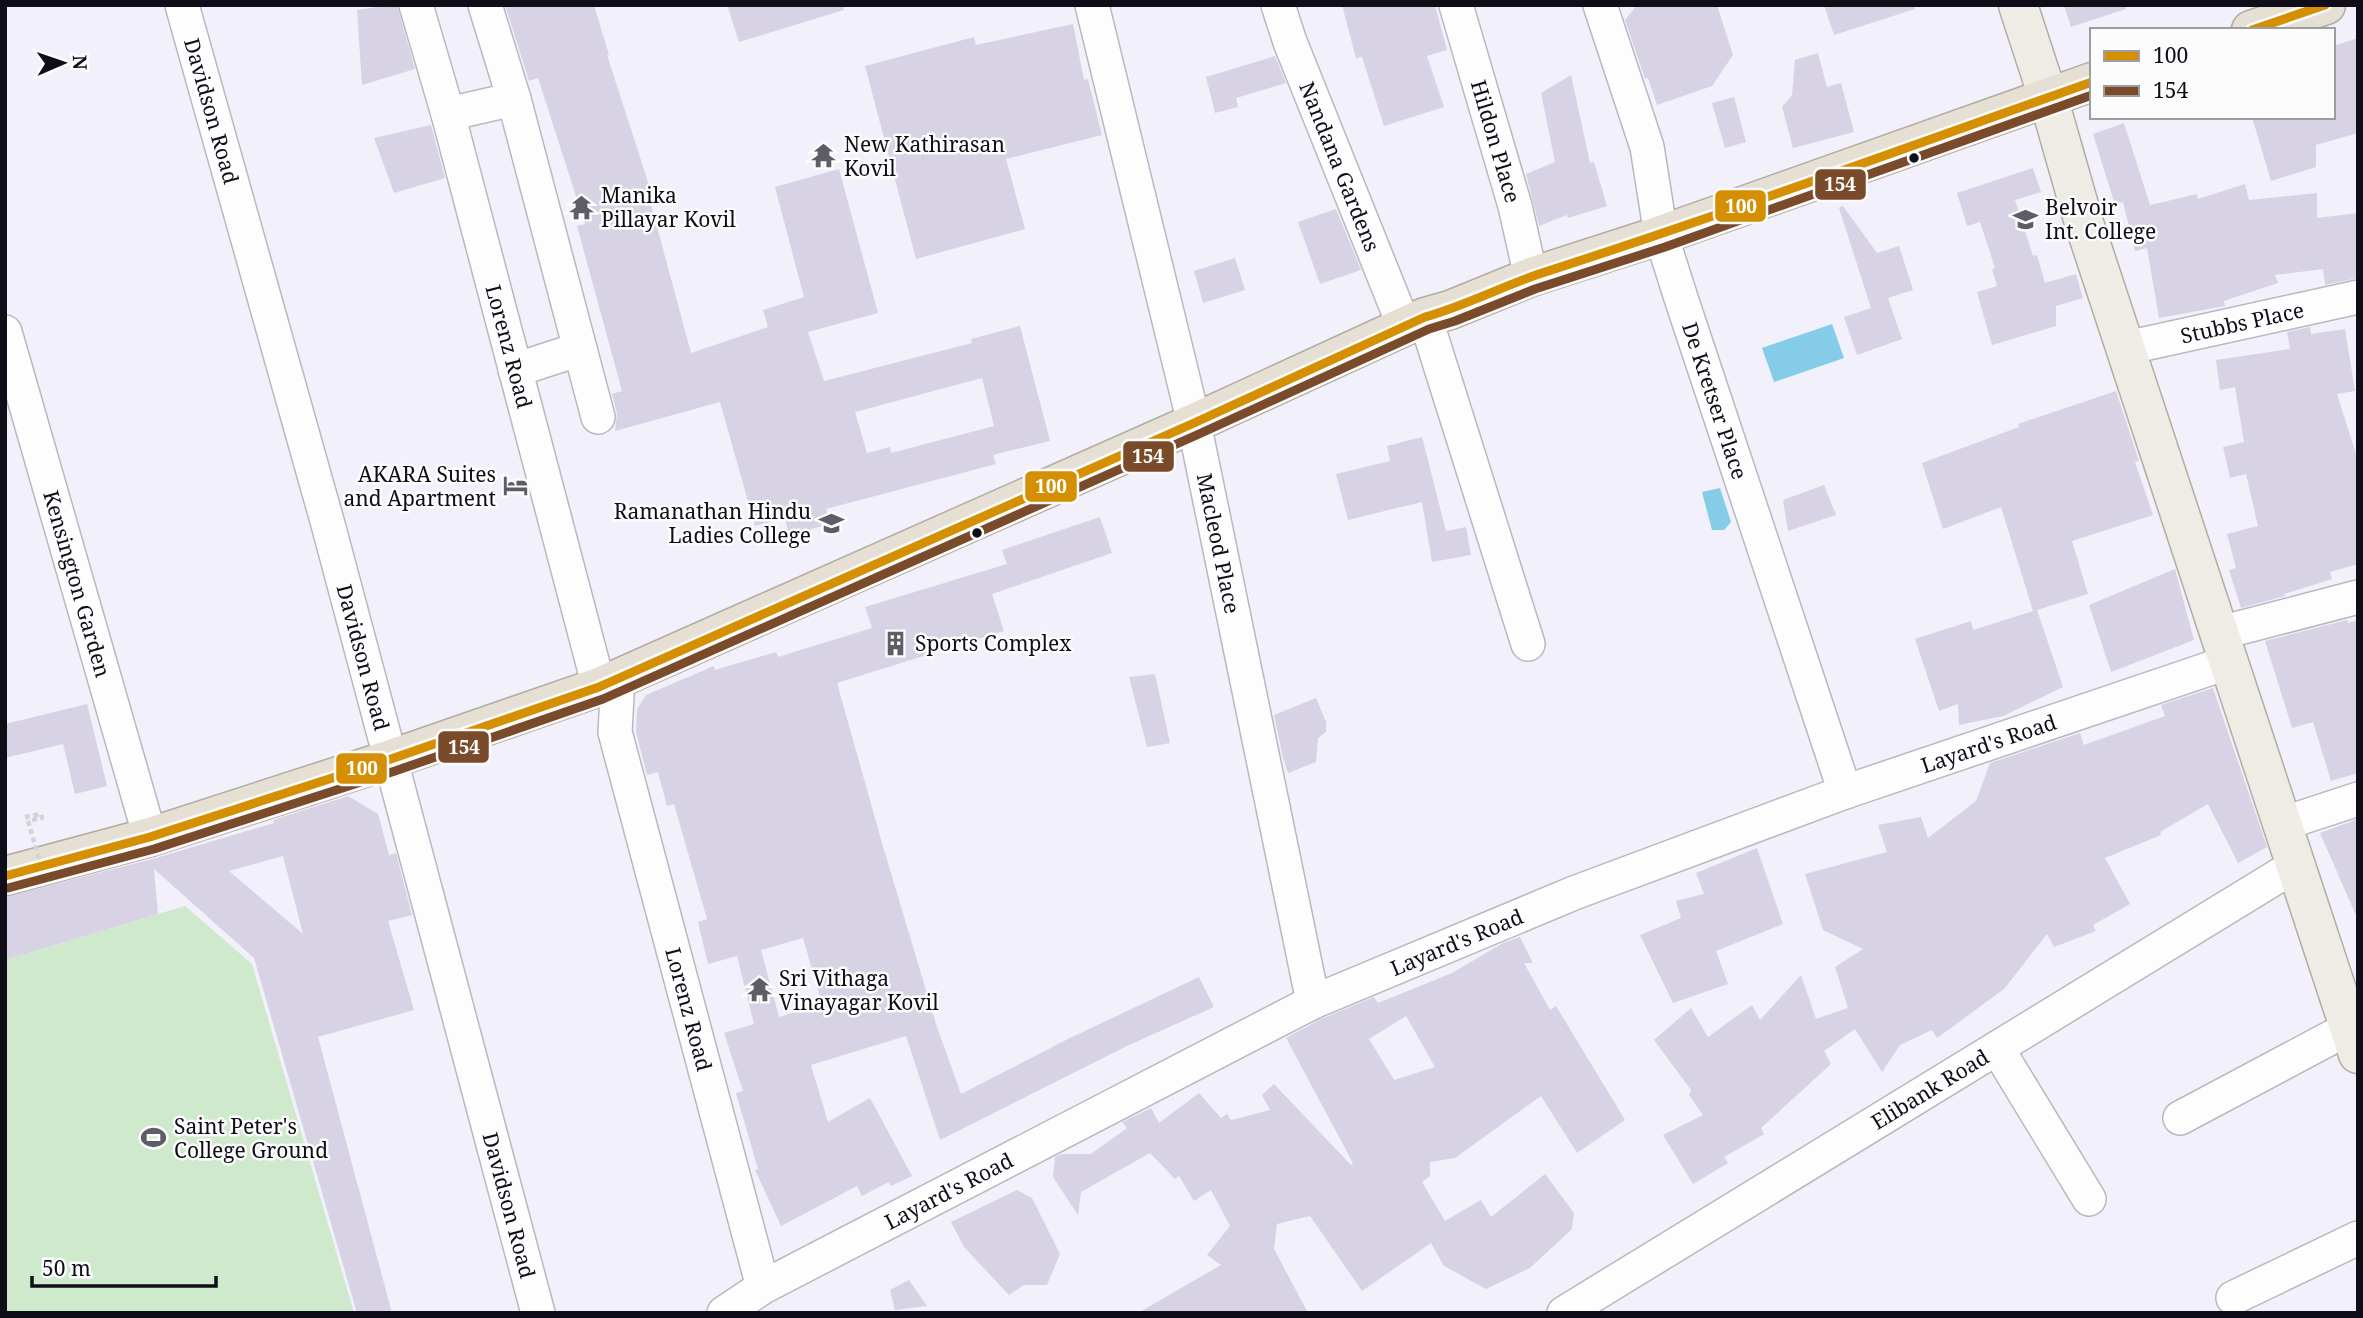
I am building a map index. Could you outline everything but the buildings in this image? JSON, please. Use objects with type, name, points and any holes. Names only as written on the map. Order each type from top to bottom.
[{"type":"highway","points":[[2257,28],[2326,5]]},
{"type":"highway","points":[[5,876],[150,836],[391,759],[597,687],[1194,423],[1414,322],[1531,277],[1661,235],[2090,83]]},
{"type":"main road","points":[[2018,5],[2084,223],[2353,1041]]},
{"type":"street","name":"Davidson Road","points":[[182,5],[325,514],[538,1313]]},
{"type":"street","name":"Lorenz Road","points":[[416,5],[448,114],[597,687],[615,732],[763,1287]]},
{"type":"street","points":[[485,5],[513,99],[598,417]]},
{"type":"street","name":"Macleod Place","points":[[1092,5],[1194,423],[1313,1002]]},
{"type":"street","name":"Nandana Gardens","points":[[1278,5],[1290,42],[1414,322],[1528,643]]},
{"type":"street","name":"Hildon Place","points":[[1456,5],[1515,206],[1531,277]]},
{"type":"street","name":"De Kretser Place","points":[[1600,5],[1647,147],[1661,235],[1845,792]]},
{"type":"street","points":[[448,114],[513,99]]},
{"type":"street","name":"Stubbs Place","points":[[2126,348],[2358,297]]},
{"type":"street","name":"Kensington Garden","points":[[5,332],[150,836]]},
{"type":"street","points":[[515,370],[579,349]]},
{"type":"street","name":"Layard's Road","points":[[724,1313],[763,1287],[1313,1002],[1574,893],[2358,597]]},
{"type":"street","points":[[2282,824],[2358,799]]},
{"type":"street","name":"Elibank Road","points":[[1564,1313],[2295,865]]},
{"type":"street","points":[[2180,1118],[2353,1041]]},
{"type":"street","points":[[1997,1048],[2089,1199]]},
{"type":"street","points":[[2234,1298],[2358,1238]]},
{"type":"path","points":[[27,819],[46,882]]},
{"type":"green space","name":"Saint Peter's College Ground","points":[[185,906],[252,964],[354,1313],[5,1313],[5,960]]},
{"type":"water","points":[[1832,324],[1844,358],[1774,382],[1762,348]]},
{"type":"water","points":[[1720,488],[1731,522],[1724,530],[1712,530],[1702,492]]},
{"type":"transit line","name":"100","points":[[2258,28],[2325,5]]},
{"type":"transit line","name":"100","points":[[5,876],[150,837],[391,759],[599,687],[1194,423],[1425,317],[1539,274],[2090,83]]},
{"type":"transit line","name":"154","points":[[8,888],[154,849],[395,771],[603,699],[1429,329],[1535,289],[1665,247],[2090,96]]},
{"type":"place","name":"New Kathirasan Kovil","points":[[824,156]]},
{"type":"place","name":"Manika Pillayar Kovil","points":[[581,207]]},
{"type":"place","name":"Belvoir Int. College","points":[[2025,219]]},
{"type":"place","name":"AKARA Suites and Apartment","points":[[516,486]]},
{"type":"place","name":"Ramanathan Hindu Ladies College","points":[[831,523]]},
{"type":"place","name":"Sports Complex","points":[[895,643]]},
{"type":"place","name":"Sri Vithaga Vinayagar Kovil","points":[[759,990]]},
{"type":"place","name":"Saint Peter's College Ground","points":[[154,1138]]}]
